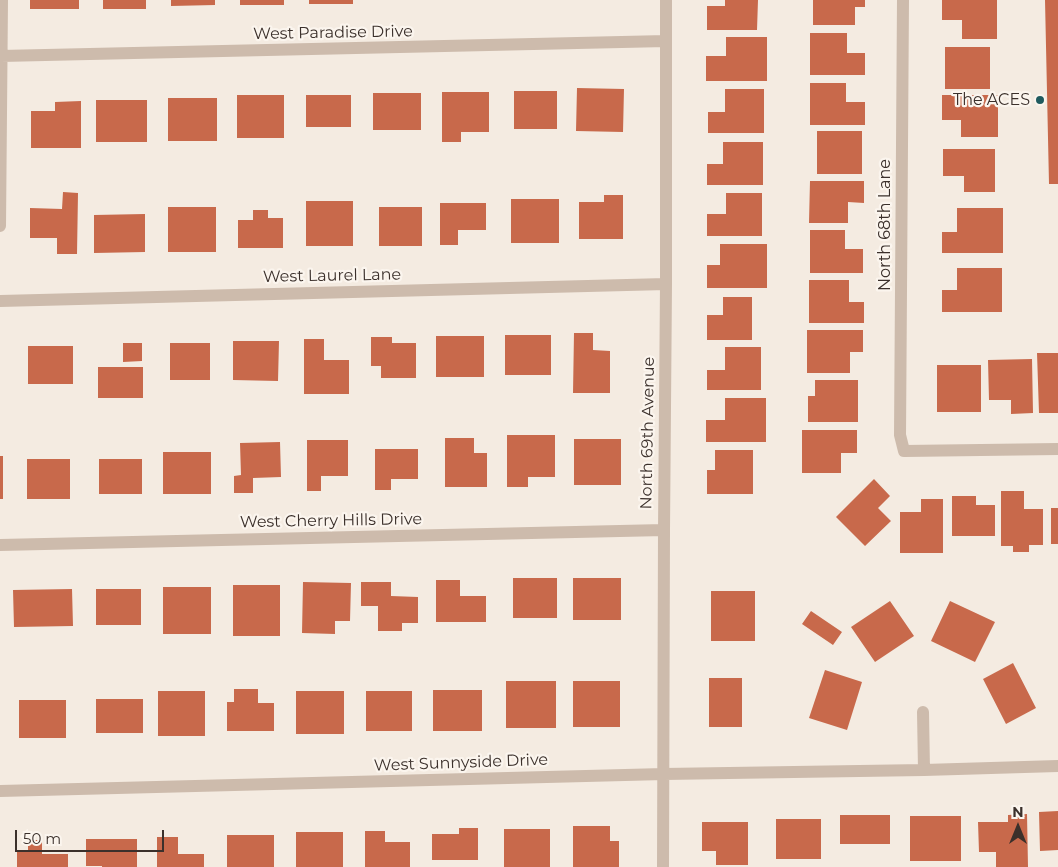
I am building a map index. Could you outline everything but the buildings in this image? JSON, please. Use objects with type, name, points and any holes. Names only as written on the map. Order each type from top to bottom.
[{"type":"street","points":[[0,226],[2,0]]},
{"type":"street","name":"North 69th Avenue","points":[[663,867],[666,0]]},
{"type":"street","name":"North 68th Lane","points":[[903,0],[900,435],[904,450],[1058,449]]},
{"type":"street","name":"West Paradise Drive","points":[[1,56],[666,41]]},
{"type":"street","name":"West Laurel Lane","points":[[0,301],[666,284]]},
{"type":"street","name":"West Cherry Hills Drive","points":[[0,545],[664,530]]},
{"type":"street","points":[[923,712],[924,770]]},
{"type":"street","name":"West Sunnyside Drive","points":[[0,791],[1058,766]]},
{"type":"place","name":"The ACES","points":[[1040,100]]}]
